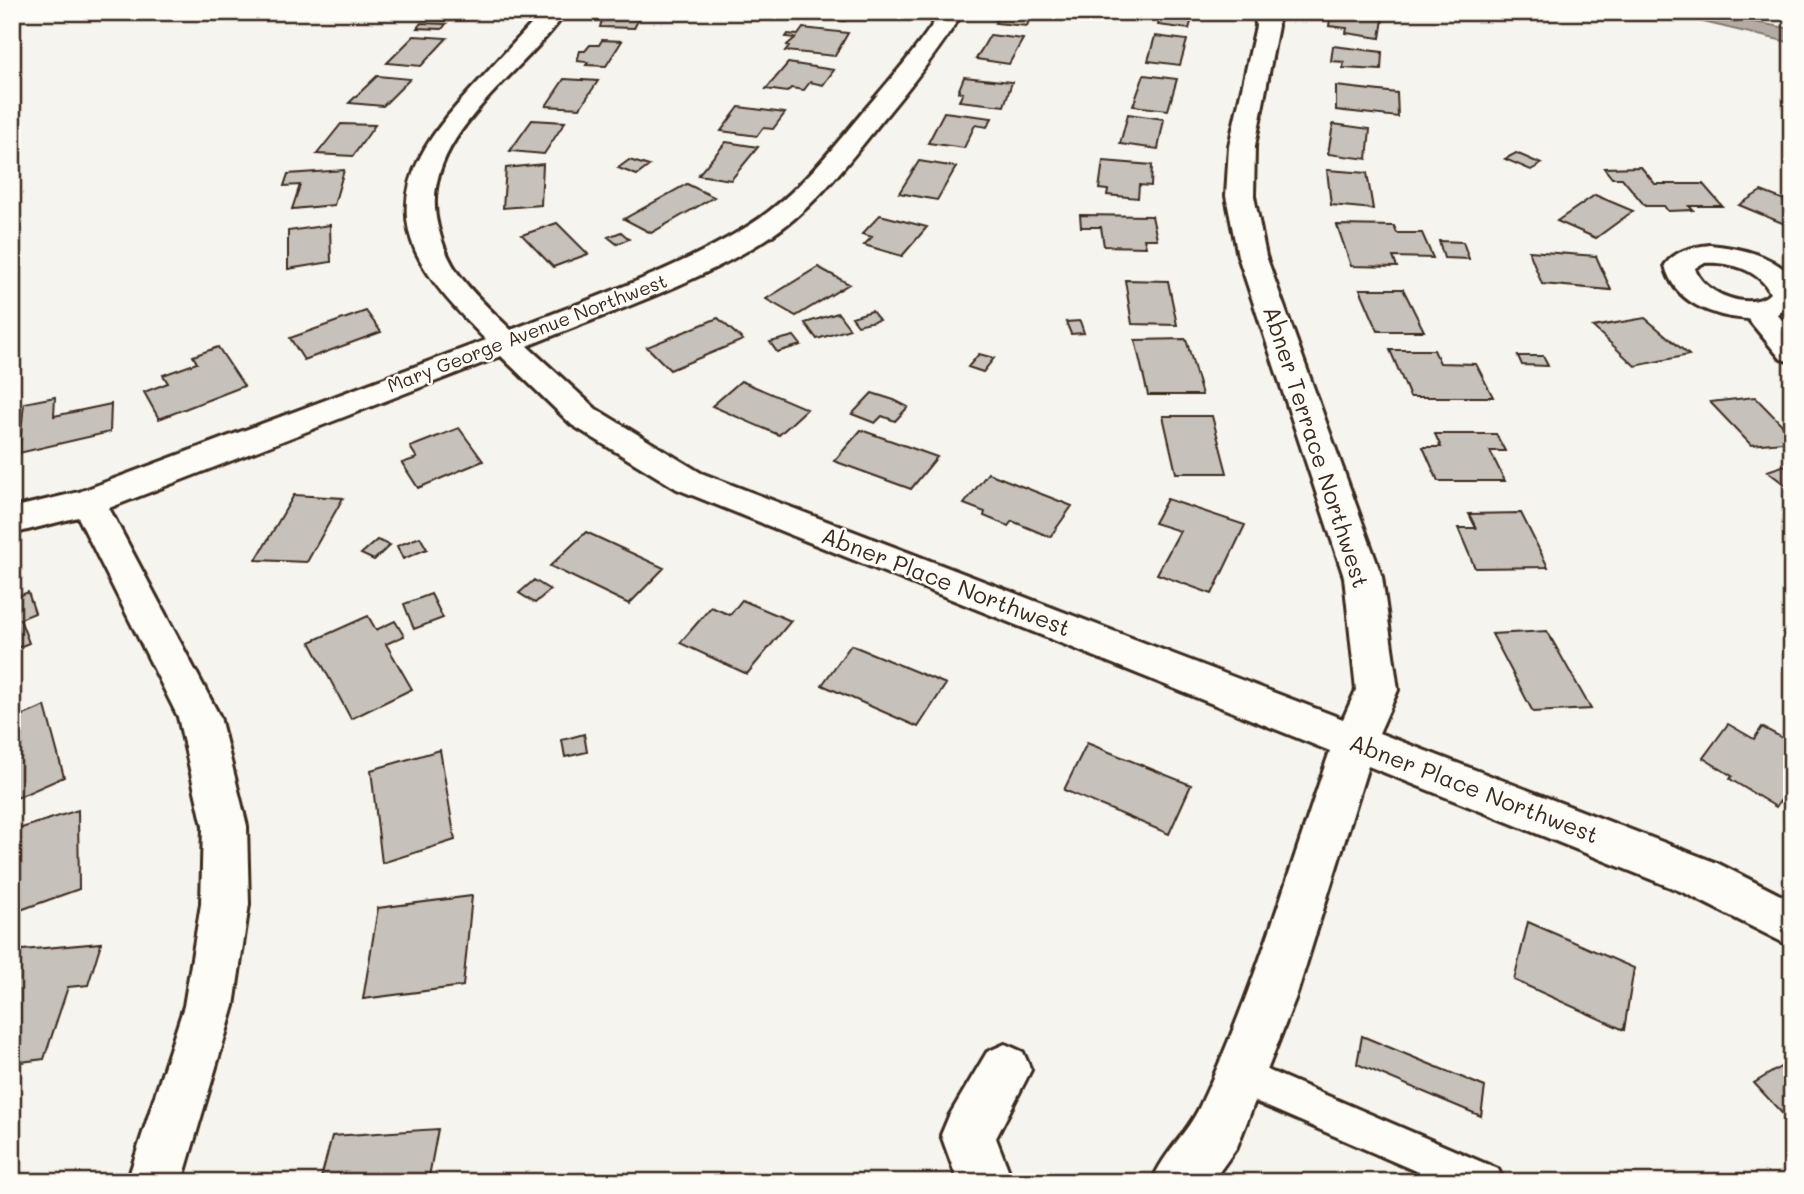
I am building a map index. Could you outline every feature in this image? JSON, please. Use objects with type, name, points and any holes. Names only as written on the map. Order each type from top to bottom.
[{"type":"street","name":"Abner Place Northwest","points":[[555,12],[448,129],[425,174],[420,210],[430,251],[451,285],[506,343],[584,417],[689,481],[1701,878],[1792,925]]},
{"type":"street","name":"Mary George Avenue Northwest","points":[[12,521],[88,502],[506,343],[699,265],[757,233],[797,202],[840,156],[930,47],[952,12]]},
{"type":"street","name":"Abner Terrace Northwest","points":[[1179,1182],[1218,1128],[1272,994],[1354,742],[1377,690],[1363,577],[1252,256],[1240,196],[1242,146],[1267,26],[1266,12]]},
{"type":"street","points":[[1757,310],[1792,352]]},
{"type":"street","points":[[88,502],[199,717],[225,826],[226,904],[209,1006],[154,1182]]},
{"type":"street","points":[[986,1182],[968,1135],[1005,1070]]},
{"type":"lane","points":[[1238,1076],[1485,1182]]},
{"type":"shaded area","points":[[1661,12],[1698,12],[1792,29],[1792,43]]},
{"type":"building","points":[[425,12],[467,12],[465,15],[457,15],[452,21],[419,19]]},
{"type":"building","points":[[643,12],[634,28],[600,27],[604,13]]},
{"type":"building","points":[[817,12],[851,12],[845,21],[813,18]]},
{"type":"building","points":[[1000,12],[1032,12],[1027,26],[995,23]]},
{"type":"building","points":[[1162,12],[1194,12],[1189,29],[1158,25]]},
{"type":"building","points":[[1338,13],[1383,19],[1380,38],[1346,33],[1347,28],[1329,26],[1330,19],[1337,20]]},
{"type":"building","points":[[421,23],[446,24],[442,29],[417,28]]},
{"type":"building","points":[[803,28],[848,33],[835,56],[785,51],[795,38],[786,37],[788,34],[798,35]]},
{"type":"building","points":[[990,35],[1023,39],[1009,64],[976,59]]},
{"type":"building","points":[[414,36],[447,38],[421,66],[387,63]]},
{"type":"building","points":[[1155,36],[1187,40],[1180,65],[1148,61]]},
{"type":"building","points":[[602,40],[622,41],[606,66],[586,65],[588,62],[577,61],[580,51],[585,51],[590,45],[599,45]]},
{"type":"building","points":[[1333,46],[1382,52],[1381,70],[1343,68],[1344,62],[1331,61]]},
{"type":"building","points":[[788,63],[834,70],[823,85],[810,82],[804,90],[791,88],[787,92],[766,89]]},
{"type":"building","points":[[1144,75],[1177,79],[1168,110],[1133,106]]},
{"type":"building","points":[[377,76],[410,79],[383,106],[349,103]]},
{"type":"building","points":[[964,77],[1012,82],[1004,106],[959,101],[963,93],[958,92]]},
{"type":"building","points":[[564,79],[598,81],[580,108],[546,106]]},
{"type":"building","points":[[1336,86],[1397,93],[1398,117],[1336,110]]},
{"type":"building","points":[[739,107],[785,113],[773,129],[763,128],[757,136],[721,131]]},
{"type":"building","points":[[944,112],[992,118],[987,127],[975,125],[964,148],[928,143]]},
{"type":"building","points":[[1128,114],[1164,119],[1158,149],[1120,144]]},
{"type":"building","points":[[532,120],[565,122],[544,154],[510,151]]},
{"type":"building","points":[[341,124],[375,125],[353,156],[317,154]]},
{"type":"building","points":[[1333,124],[1370,129],[1367,159],[1328,154]]},
{"type":"building","points":[[726,142],[758,147],[731,180],[698,175]]},
{"type":"building","points":[[1516,153],[1541,164],[1531,170],[1505,159]]},
{"type":"building","points":[[629,160],[649,166],[637,175],[618,168]]},
{"type":"building","points":[[919,161],[956,167],[937,200],[899,193]]},
{"type":"building","points":[[1103,161],[1152,165],[1151,186],[1139,185],[1138,198],[1107,195],[1108,190],[1099,189]]},
{"type":"building","points":[[543,164],[541,205],[503,208],[506,168]]},
{"type":"building","points":[[1641,167],[1655,184],[1703,184],[1722,206],[1689,206],[1693,210],[1668,211],[1664,206],[1645,206],[1622,178],[1612,178],[1604,168]]},
{"type":"building","points":[[344,170],[334,205],[292,209],[300,185],[284,186],[288,174]]},
{"type":"building","points":[[1327,170],[1367,173],[1373,209],[1331,205]]},
{"type":"building","points":[[687,184],[714,197],[651,233],[624,219]]},
{"type":"building","points":[[1761,191],[1792,203],[1792,227],[1739,205]]},
{"type":"building","points":[[1595,195],[1633,211],[1596,238],[1557,221]]},
{"type":"building","points":[[880,215],[927,227],[902,256],[864,245],[872,237],[862,234]]},
{"type":"building","points":[[1080,215],[1152,216],[1157,239],[1144,239],[1146,247],[1104,246],[1101,227],[1081,227]]},
{"type":"building","points":[[557,223],[588,254],[553,267],[522,235]]},
{"type":"building","points":[[330,225],[331,262],[288,269],[288,231]]},
{"type":"building","points":[[1337,225],[1394,226],[1397,233],[1422,233],[1433,258],[1393,257],[1397,267],[1351,266]]},
{"type":"building","points":[[621,232],[629,239],[617,244],[608,237]]},
{"type":"building","points":[[1439,241],[1463,242],[1469,259],[1444,258]]},
{"type":"building","points":[[1529,251],[1596,256],[1611,290],[1542,284]]},
{"type":"building","points":[[818,267],[849,284],[796,316],[766,299]]},
{"type":"building","points":[[1125,280],[1168,281],[1177,325],[1132,324]]},
{"type":"building","points":[[1360,289],[1403,289],[1424,331],[1378,331]]},
{"type":"building","points":[[366,311],[381,332],[304,360],[290,338]]},
{"type":"building","points":[[872,311],[879,320],[858,325],[852,317]]},
{"type":"building","points":[[838,313],[850,329],[817,339],[805,323]]},
{"type":"building","points":[[718,318],[743,340],[670,370],[647,347]]},
{"type":"building","points":[[1645,318],[1689,355],[1635,366],[1593,327]]},
{"type":"building","points":[[1080,321],[1084,333],[1071,334],[1066,322]]},
{"type":"building","points":[[794,336],[801,345],[777,352],[770,342]]},
{"type":"building","points":[[1186,339],[1202,395],[1148,395],[1135,340]]},
{"type":"building","points":[[218,347],[244,386],[159,419],[144,392],[168,383],[163,375],[197,363],[193,356]]},
{"type":"building","points":[[1390,350],[1434,350],[1440,363],[1476,364],[1493,397],[1410,397]]},
{"type":"building","points":[[979,354],[994,358],[983,372],[968,367]]},
{"type":"building","points":[[1518,356],[1543,356],[1548,366],[1522,365]]},
{"type":"building","points":[[741,381],[807,409],[779,435],[712,406]]},
{"type":"building","points":[[872,393],[908,407],[895,421],[882,416],[875,423],[852,414]]},
{"type":"building","points":[[55,397],[54,416],[111,404],[110,432],[19,453],[24,403]]},
{"type":"building","points":[[1755,397],[1792,435],[1792,441],[1751,445],[1710,402]]},
{"type":"building","points":[[1163,416],[1212,416],[1227,473],[1176,473]]},
{"type":"building","points":[[459,428],[483,461],[418,488],[402,463],[417,458],[410,447]]},
{"type":"building","points":[[861,430],[937,457],[911,489],[834,461]]},
{"type":"building","points":[[1435,434],[1496,434],[1505,451],[1490,451],[1505,481],[1438,481],[1423,447],[1441,447]]},
{"type":"building","points":[[1792,463],[1792,490],[1767,471]]},
{"type":"building","points":[[988,473],[1072,506],[1050,537],[1012,521],[1008,526],[984,516],[985,512],[964,504]]},
{"type":"building","points":[[294,495],[343,498],[307,562],[256,560]]},
{"type":"building","points":[[1167,499],[1245,525],[1212,594],[1157,574],[1180,531],[1154,523]]},
{"type":"building","points":[[1521,513],[1548,567],[1475,568],[1458,528],[1476,528],[1469,514]]},
{"type":"building","points":[[586,532],[664,568],[629,604],[550,566]]},
{"type":"building","points":[[420,537],[427,549],[403,559],[397,546]]},
{"type":"building","points":[[377,540],[390,545],[374,560],[361,554]]},
{"type":"building","points":[[534,580],[550,590],[535,603],[519,593]]},
{"type":"building","points":[[28,592],[35,613],[20,619],[29,643],[12,650],[12,599]]},
{"type":"building","points":[[431,594],[443,618],[414,629],[404,604]]},
{"type":"building","points":[[742,600],[791,621],[747,674],[680,643],[711,607],[730,615]]},
{"type":"building","points":[[368,616],[376,630],[395,621],[404,636],[386,644],[412,689],[351,719],[310,642]]},
{"type":"building","points":[[1547,631],[1591,709],[1533,712],[1492,634]]},
{"type":"building","points":[[851,645],[946,684],[918,727],[822,685]]},
{"type":"building","points":[[45,706],[64,777],[12,800],[12,720]]},
{"type":"building","points":[[1728,724],[1754,739],[1762,727],[1792,743],[1792,808],[1780,801],[1776,807],[1730,779],[1732,776],[1703,758]]},
{"type":"building","points":[[584,734],[587,752],[565,757],[562,740]]},
{"type":"building","points":[[1087,743],[1191,785],[1169,834],[1064,790]]},
{"type":"building","points":[[440,750],[455,840],[382,863],[371,770]]},
{"type":"building","points":[[78,810],[79,889],[12,913],[12,831]]},
{"type":"building","points":[[472,896],[463,986],[363,999],[378,908]]},
{"type":"building","points":[[1528,922],[1634,968],[1624,1030],[1514,980]]},
{"type":"building","points":[[101,943],[88,985],[68,987],[44,1059],[12,1063],[12,951]]},
{"type":"building","points":[[1362,1036],[1485,1087],[1481,1116],[1357,1064]]},
{"type":"building","points":[[1792,1060],[1792,1124],[1754,1083]]},
{"type":"building","points":[[438,1129],[428,1182],[320,1182],[332,1136]]}]
